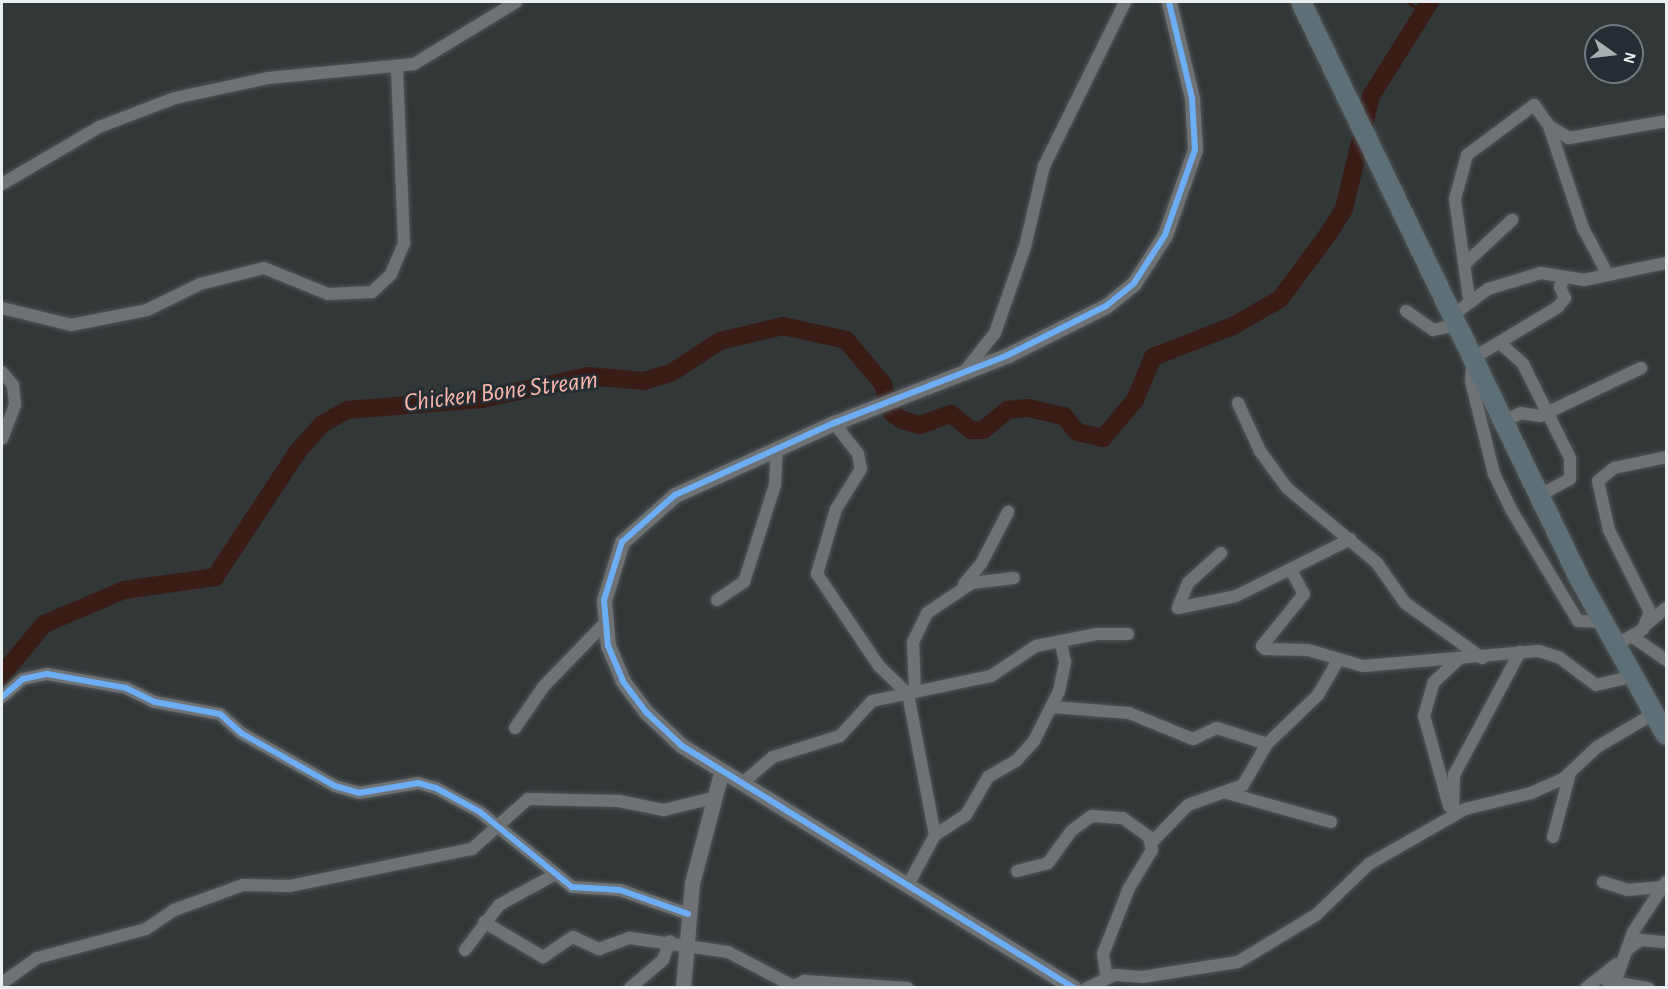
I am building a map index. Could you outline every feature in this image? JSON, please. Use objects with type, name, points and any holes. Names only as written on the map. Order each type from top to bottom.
[{"type":"highway","points":[[1301,2],[1602,622],[1631,677],[1666,735]]},
{"type":"street","points":[[2,184],[91,131],[175,98],[268,78],[397,67],[429,58],[516,2]]},
{"type":"street","points":[[961,375],[995,333],[1025,248],[1044,166],[1125,2]]},
{"type":"street","points":[[1074,987],[721,773],[639,704],[614,664],[604,624],[614,557],[635,525],[675,495],[834,423],[961,375],[1106,306],[1134,283],[1154,256],[1188,178],[1196,134],[1169,2]]},
{"type":"street","points":[[2,308],[55,326],[71,325],[147,310],[200,284],[264,268],[328,294],[372,292],[391,274],[404,243],[397,67]]},
{"type":"street","points":[[1469,299],[1467,262],[1455,199],[1467,155],[1534,105],[1549,126],[1583,228],[1608,275]]},
{"type":"street","points":[[1549,126],[1576,139],[1666,121]]},
{"type":"street","points":[[1467,262],[1512,220]]},
{"type":"street","points":[[1406,310],[1433,330],[1455,320],[1469,299],[1540,273],[1564,278],[1608,275],[1666,263]]},
{"type":"street","points":[[1564,278],[1560,287],[1565,298],[1558,307],[1473,358],[1471,381],[1494,474],[1578,621],[1602,622]]},
{"type":"street","points":[[1500,342],[1517,356],[1570,458],[1571,472],[1564,485],[1540,495]]},
{"type":"street","points":[[1504,421],[1546,412],[1641,368]]},
{"type":"street","points":[[2,372],[13,385],[15,405],[2,439]]},
{"type":"street","points":[[1238,403],[1274,473],[1377,563],[1405,603],[1482,658]]},
{"type":"street","points":[[834,423],[861,469],[840,502],[817,574],[879,666],[912,692]]},
{"type":"street","points":[[717,600],[744,582],[775,484],[777,449]]},
{"type":"street","points":[[1647,624],[1648,607],[1610,530],[1598,481],[1614,468],[1666,458]]},
{"type":"street","points":[[956,591],[981,564],[1008,512]]},
{"type":"street","points":[[1221,553],[1188,583],[1178,608],[1236,596],[1351,539]]},
{"type":"street","points":[[1291,570],[1304,594],[1263,648],[1308,650],[1337,662],[1388,666],[1482,658],[1520,652],[1560,658],[1596,685],[1631,677]]},
{"type":"street","points":[[935,835],[912,692],[915,632],[935,605],[956,591],[988,578],[1014,578]]},
{"type":"street","points":[[1614,646],[1633,637],[1666,608]]},
{"type":"street","points":[[514,728],[544,686],[604,624]]},
{"type":"street","points":[[741,784],[773,757],[840,736],[872,701],[991,676],[1027,649],[1096,634],[1128,634]]},
{"type":"street","points":[[1633,637],[1666,660]]},
{"type":"street","points":[[908,885],[935,835],[966,815],[993,772],[1027,751],[1053,707],[1065,662],[1061,643]]},
{"type":"street","points":[[1451,811],[1462,759],[1520,652]]},
{"type":"street","points":[[1451,811],[1424,716],[1434,682],[1459,659]]},
{"type":"street","points":[[1107,978],[1104,954],[1152,842],[1188,804],[1226,793],[1243,785],[1267,744],[1318,695],[1337,662]]},
{"type":"street","points":[[2,697],[34,674],[126,688],[155,702],[220,714],[241,733],[335,786],[359,793],[418,783],[451,794],[496,826],[552,876],[585,891],[620,890],[688,914]]},
{"type":"street","points":[[1053,707],[1129,713],[1193,739],[1217,728],[1267,744]]},
{"type":"street","points":[[1087,987],[1107,978],[1213,970],[1238,962],[1316,915],[1369,864],[1451,811],[1531,794],[1570,773],[1597,747],[1653,714]]},
{"type":"street","points":[[683,987],[688,944],[688,914],[713,798],[721,773]]},
{"type":"street","points":[[1553,837],[1570,773]]},
{"type":"street","points":[[1226,793],[1331,822]]},
{"type":"street","points":[[2,983],[37,958],[146,929],[174,910],[243,885],[300,884],[472,849],[528,799],[619,801],[664,810],[713,798]]},
{"type":"street","points":[[1017,871],[1048,863],[1071,831],[1101,814],[1124,818],[1152,842]]},
{"type":"street","points":[[465,950],[484,922],[509,897],[552,876]]},
{"type":"street","points":[[1603,882],[1627,890],[1665,884]]},
{"type":"street","points":[[1613,985],[1621,958],[1665,884]]},
{"type":"street","points":[[484,922],[543,957],[573,937],[599,949],[620,938],[670,941],[742,957],[793,986],[804,981],[900,986]]},
{"type":"street","points":[[1586,987],[1600,981],[1641,940],[1666,942]]},
{"type":"street","points":[[630,987],[663,960],[670,941]]},
{"type":"street","points":[[1600,981],[1613,985],[1648,987]]},
{"type":"waterway","points":[[1408,2],[1422,13]]},
{"type":"waterway","name":"Chicken Bone Stream","points":[[2,675],[44,624],[124,590],[215,577],[298,451],[322,424],[347,410],[482,399],[588,376],[644,381],[671,373],[720,341],[783,326],[846,340],[883,384],[892,413],[902,420],[920,425],[951,414],[971,430],[983,430],[1008,410],[1028,408],[1064,416],[1077,432],[1103,438],[1135,400],[1153,357],[1233,326],[1280,299],[1344,209],[1371,96],[1430,2]]},
{"type":"cycle path","points":[[1074,988],[681,745],[646,712],[623,681],[608,646],[604,600],[622,542],[675,495],[834,423],[1008,355],[1106,306],[1134,283],[1165,235],[1195,150],[1192,98],[1169,2]]},
{"type":"cycle path","points":[[2,697],[23,679],[47,674],[126,688],[155,702],[220,714],[241,733],[335,786],[359,793],[418,783],[436,788],[480,812],[572,887],[620,890],[688,914]]}]
